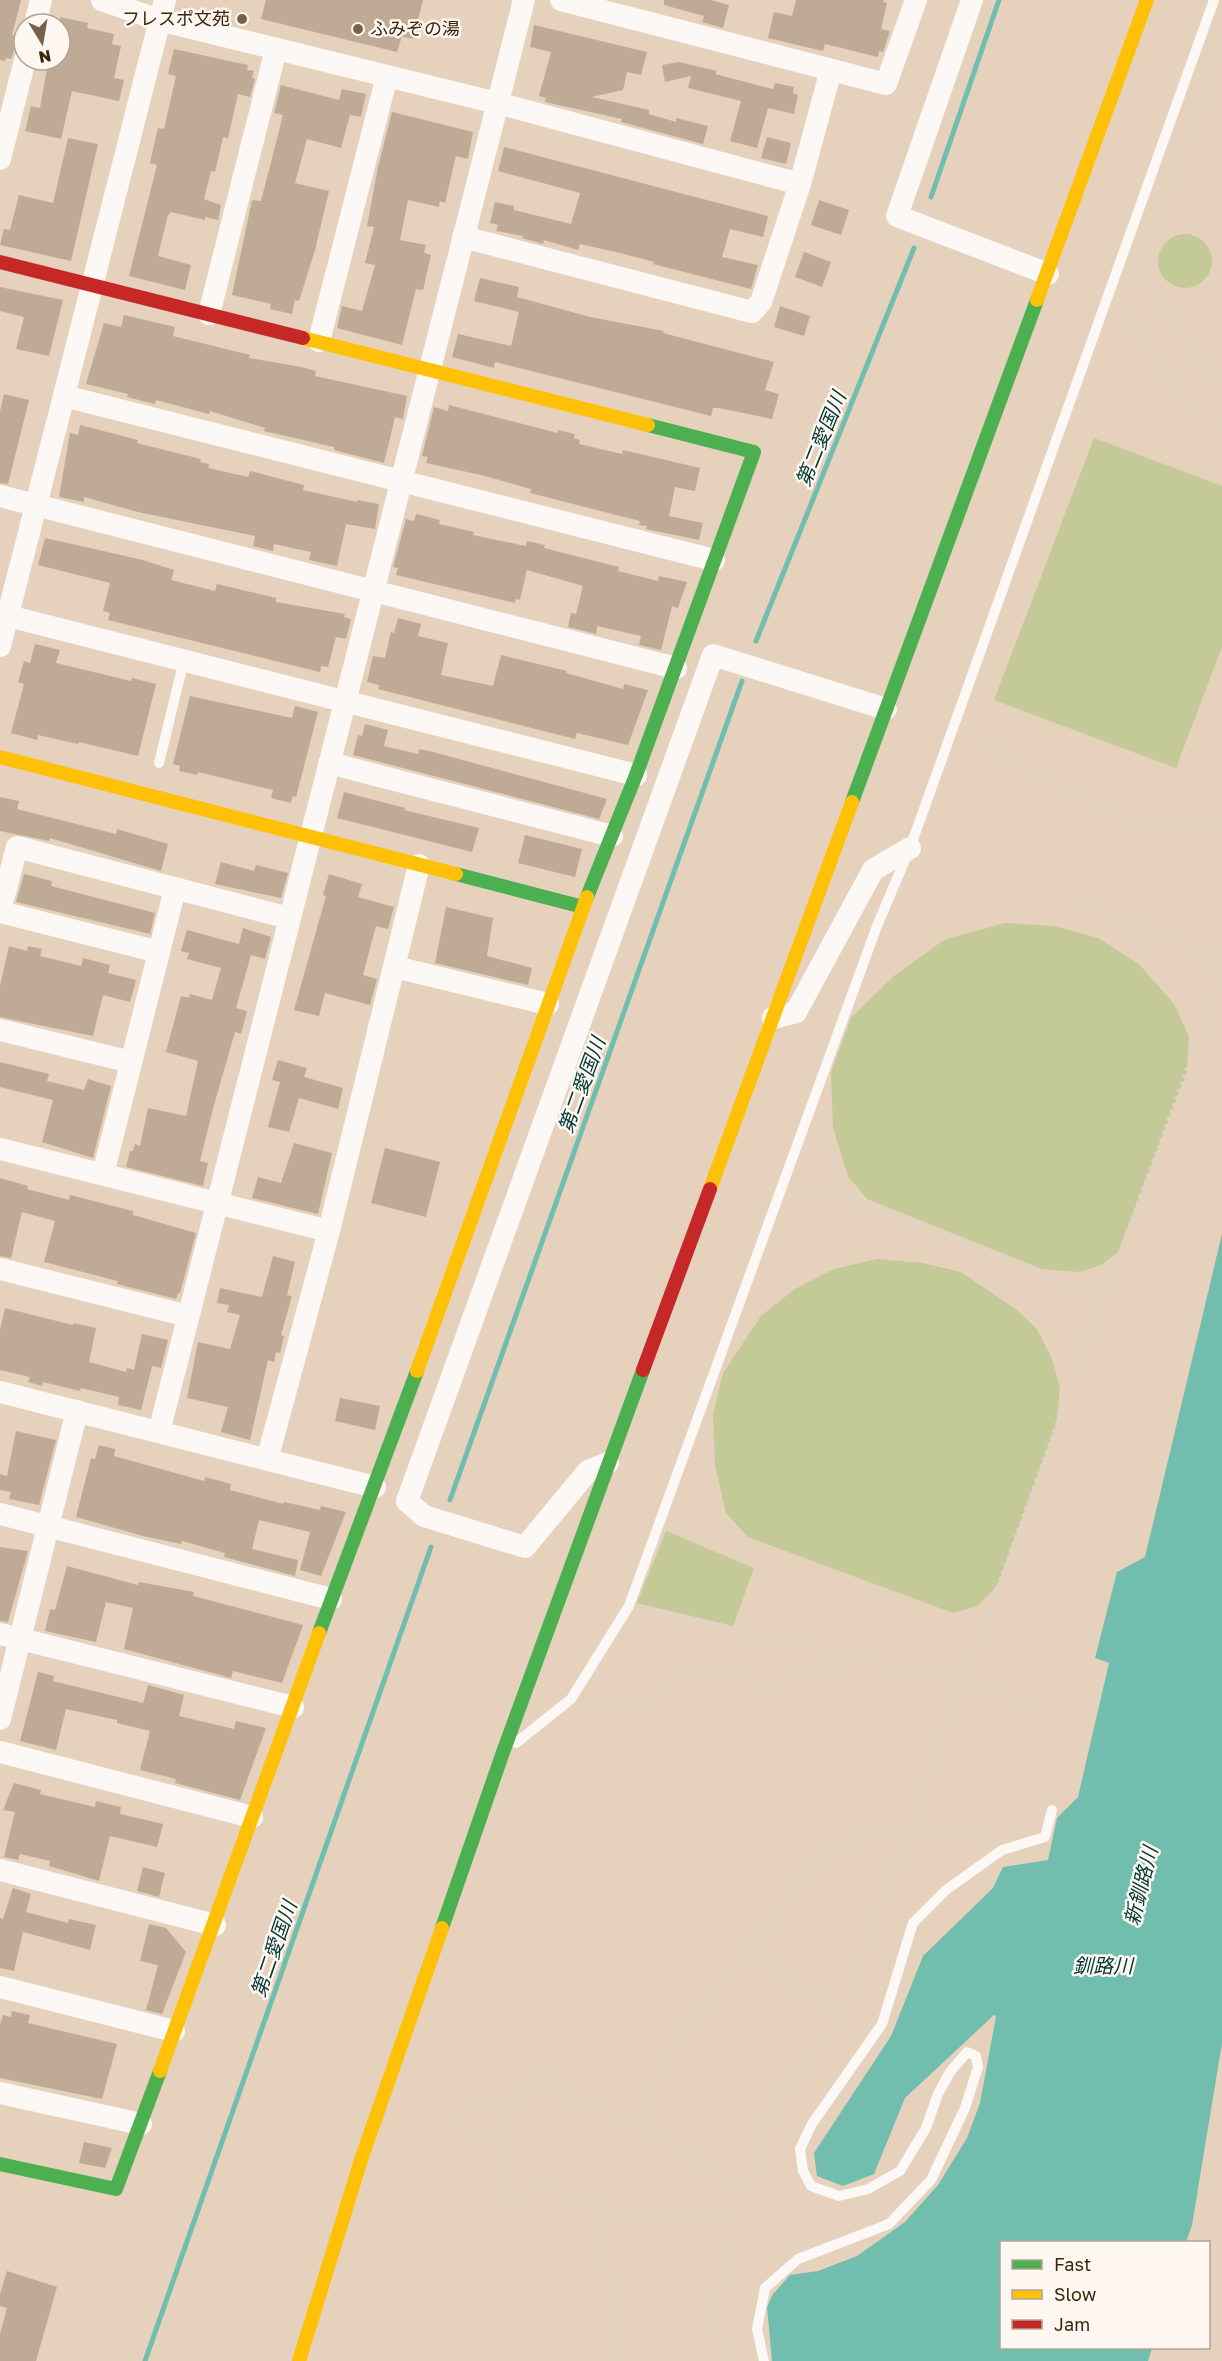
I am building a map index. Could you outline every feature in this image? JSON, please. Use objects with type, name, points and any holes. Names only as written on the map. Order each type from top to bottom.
[{"type":"street","points":[[102,0],[162,10],[276,49],[497,103],[800,184]]},
{"type":"street","points":[[159,1432],[524,0]]},
{"type":"street","points":[[561,0],[632,9],[831,70],[886,84],[916,0]]},
{"type":"street","points":[[972,0],[897,216],[1048,274]]},
{"type":"street","points":[[299,2361],[362,2157],[502,1755],[1147,0]]},
{"type":"street","points":[[0,646],[4,615],[36,505],[162,10]]},
{"type":"street","points":[[208,314],[276,49]]},
{"type":"street","points":[[463,237],[752,312],[761,302],[800,184],[831,70]]},
{"type":"street","points":[[1,152],[23,72]]},
{"type":"street","points":[[319,341],[387,76]]},
{"type":"street","points":[[0,262],[754,452],[636,775],[583,907],[375,1487],[331,1599],[215,1924],[116,2189],[0,2163]]},
{"type":"street","points":[[64,396],[714,560]]},
{"type":"street","points":[[0,496],[676,668]]},
{"type":"street","points":[[4,615],[636,775]]},
{"type":"street","points":[[608,1463],[588,1471],[525,1547],[424,1516],[407,1501],[712,655],[886,709]]},
{"type":"street","points":[[0,758],[583,907]]},
{"type":"street","points":[[329,763],[612,836]]},
{"type":"street","points":[[159,952],[0,911],[17,848],[289,918]]},
{"type":"street","points":[[773,1018],[796,1012],[873,870],[910,848]]},
{"type":"street","points":[[267,1460],[329,1231],[419,865]]},
{"type":"street","points":[[103,1174],[175,889]]},
{"type":"street","points":[[395,967],[549,1004]]},
{"type":"street","points":[[0,1030],[131,1062]]},
{"type":"street","points":[[0,1149],[329,1231]]},
{"type":"street","points":[[0,1269],[188,1316]]},
{"type":"street","points":[[0,1392],[375,1487]]},
{"type":"street","points":[[0,1719],[11,1637],[49,1526],[77,1411]]},
{"type":"street","points":[[0,1514],[331,1599]]},
{"type":"street","points":[[11,1637],[293,1707]]},
{"type":"street","points":[[0,1752],[252,1817]]},
{"type":"street","points":[[0,1870],[215,1924]]},
{"type":"street","points":[[0,1988],[174,2031]]},
{"type":"street","points":[[0,2093],[141,2124]]},
{"type":"lane","points":[[502,1755],[571,1699],[629,1606],[876,926],[910,848],[1214,0]]},
{"type":"lane","points":[[159,764],[184,660]]},
{"type":"lane","points":[[764,2361],[757,2329],[765,2288],[798,2259],[889,2224],[931,2180],[965,2108],[978,2067],[976,2056],[967,2052],[950,2073],[938,2094],[926,2128],[900,2171],[868,2189],[839,2196],[811,2186],[803,2170],[800,2149],[812,2124],[882,2024],[913,1923],[946,1890],[1002,1850],[1045,1837],[1052,1810]]},
{"type":"path","points":[[1222,43],[1152,233],[1147,269],[1155,292],[1185,340],[1203,366],[1222,379]]},
{"type":"path","points":[[1147,269],[1158,266]]},
{"type":"path","points":[[1105,299],[1138,328],[1162,370],[1197,414],[1222,429]]},
{"type":"path","points":[[957,714],[979,739],[1070,792],[1120,816],[1164,827],[1211,824],[1222,817]]},
{"type":"path","points":[[750,2187],[767,2122],[785,2091],[827,2036],[839,2015],[911,1827],[1221,974],[1205,958],[1185,945],[1123,922],[1091,906],[1082,897]]},
{"type":"path","points":[[1123,922],[1144,966]]},
{"type":"path","points":[[1205,958],[1222,955]]},
{"type":"path","points":[[821,1080],[829,1140],[839,1179],[857,1202]]},
{"type":"path","points":[[785,1179],[857,1202],[1085,1290],[1108,1283]]},
{"type":"path","points":[[1085,1290],[1095,1321]]},
{"type":"path","points":[[629,1606],[962,1682],[1042,1706]]},
{"type":"path","points":[[571,1699],[634,1706],[652,1697],[668,1682],[686,1674],[703,1671],[761,1681],[791,1679],[836,1667],[853,1657]]},
{"type":"path","points":[[638,2122],[650,2091],[689,2024],[750,1949],[809,1870],[839,1848],[870,1832],[911,1827],[951,1829],[978,1837],[1002,1850]]},
{"type":"path","points":[[750,1949],[839,2015]]},
{"type":"path","points":[[724,2217],[606,2211],[547,2187],[512,2196],[499,2183],[496,2147],[504,2119],[518,2095],[551,2071],[564,2090],[580,2104],[638,2122],[660,2140],[709,2168],[737,2193]]},
{"type":"path","points":[[471,2100],[504,2119]]},
{"type":"path","points":[[460,2125],[499,2138]]},
{"type":"path","points":[[606,2211],[606,2248],[618,2361]]},
{"type":"path","points":[[725,2361],[719,2331],[718,2308],[721,2268],[733,2241]]},
{"type":"green space","points":[[1185,234],[1195,236],[1204,242],[1210,251],[1212,261],[1210,271],[1204,280],[1195,286],[1185,288],[1175,286],[1166,280],[1160,271],[1158,261],[1160,251],[1166,242],[1175,236]]},
{"type":"green space","points":[[1094,438],[1222,486],[1222,647],[1176,768],[994,700]]},
{"type":"green space","points":[[1005,923],[1054,926],[1098,938],[1139,964],[1174,1004],[1189,1037],[1187,1072],[1118,1252],[1101,1265],[1079,1272],[1042,1269],[867,1199],[848,1176],[833,1128],[831,1073],[851,1018],[894,976],[944,940]]},
{"type":"green space","points":[[877,1259],[922,1263],[961,1272],[1017,1310],[1037,1329],[1053,1361],[1060,1389],[1056,1425],[997,1586],[978,1606],[953,1613],[748,1537],[726,1513],[715,1465],[713,1414],[723,1373],[761,1316],[795,1289],[834,1269]]},
{"type":"green space","points":[[666,1531],[754,1568],[733,1626],[637,1603]]},
{"type":"water","name":"釧路川","points":[[1222,1234],[1222,2043],[1192,2225],[1186,2241],[1000,2241],[1000,2349],[1152,2349],[1148,2361],[772,2361],[767,2307],[773,2294],[790,2275],[818,2271],[857,2256],[905,2222],[938,2185],[967,2138],[980,2103],[996,2016],[994,2015],[905,2098],[874,2174],[843,2186],[817,2176],[814,2153],[891,2036],[923,1956],[993,1888],[1003,1867],[1048,1860],[1057,1818],[1078,1797],[1109,1663],[1095,1658],[1117,1572],[1145,1557]]},
{"type":"building","points":[[0,0],[21,0],[18,12],[12,12],[12,56],[11,59],[6,58],[5,61],[0,60]]},
{"type":"building","name":"ふみぞの湯","points":[[266,0],[423,0],[413,39],[402,36],[397,52],[261,19]]},
{"type":"building","points":[[664,0],[711,0],[729,5],[723,28],[702,22],[704,16],[664,5]]},
{"type":"building","points":[[796,0],[884,0],[883,2],[887,3],[881,29],[890,31],[883,52],[879,51],[878,57],[825,44],[823,51],[768,38],[774,12],[792,16]]},
{"type":"building","points":[[72,20],[88,23],[87,28],[114,34],[112,44],[121,46],[114,78],[124,80],[119,101],[72,91],[61,139],[25,131],[31,106],[40,108],[46,72],[72,72]]},
{"type":"building","points":[[534,25],[647,52],[641,75],[627,72],[623,90],[592,97],[649,110],[649,114],[676,122],[676,118],[708,126],[703,144],[621,122],[622,119],[545,102],[546,98],[539,96],[551,52],[530,47]]},
{"type":"building","points":[[174,49],[248,65],[247,70],[254,71],[252,78],[255,79],[250,97],[238,94],[228,138],[223,137],[215,172],[211,171],[204,199],[221,205],[218,220],[205,217],[205,220],[171,212],[168,215],[158,256],[191,265],[185,290],[129,276],[157,165],[150,163],[158,128],[164,129],[176,76],[168,74]]},
{"type":"building","points":[[679,62],[717,71],[715,74],[773,89],[775,83],[794,87],[793,93],[798,95],[794,114],[768,108],[757,148],[730,141],[741,101],[688,88],[691,76],[665,82],[662,65]]},
{"type":"building","points":[[281,85],[339,100],[342,89],[366,94],[361,117],[350,115],[341,148],[307,139],[295,183],[329,191],[315,250],[299,301],[295,300],[292,314],[270,309],[271,304],[232,295],[252,200],[261,201],[283,115],[274,113]]},
{"type":"building","points":[[392,112],[473,132],[468,159],[456,156],[445,203],[440,201],[439,207],[408,200],[400,240],[426,245],[424,253],[431,255],[423,290],[416,289],[402,345],[337,328],[342,306],[362,311],[375,265],[365,263],[374,227],[367,226],[378,167]]},
{"type":"building","points":[[767,137],[791,143],[786,164],[761,158]]},
{"type":"building","points":[[68,138],[98,144],[71,261],[0,245],[4,229],[10,230],[19,195],[53,203]]},
{"type":"building","points":[[504,147],[768,216],[763,237],[730,229],[722,257],[758,265],[751,289],[653,264],[654,262],[620,253],[580,244],[578,250],[544,240],[543,244],[522,238],[523,236],[496,231],[498,225],[490,223],[495,202],[514,206],[514,210],[571,224],[580,193],[498,171]]},
{"type":"building","points":[[819,200],[849,210],[841,235],[811,225]]},
{"type":"building","points":[[804,252],[831,262],[822,287],[795,277]]},
{"type":"building","points":[[480,278],[519,287],[517,297],[590,317],[664,331],[663,333],[774,362],[765,390],[779,394],[772,419],[719,408],[713,408],[711,416],[495,362],[494,368],[452,357],[458,334],[511,346],[519,312],[474,301]]},
{"type":"building","points":[[0,287],[63,300],[49,356],[16,349],[24,317],[0,311]]},
{"type":"building","points":[[780,306],[810,316],[804,336],[774,327]]},
{"type":"building","points":[[124,315],[175,327],[173,336],[250,355],[249,358],[301,367],[316,371],[315,376],[407,396],[403,419],[395,417],[384,463],[334,450],[334,447],[264,431],[265,428],[210,411],[209,414],[156,400],[155,404],[127,397],[128,394],[86,384],[104,323],[121,327]]},
{"type":"building","points":[[4,394],[29,400],[8,484],[0,483],[0,411]]},
{"type":"building","points":[[449,405],[558,433],[558,430],[575,434],[574,438],[580,440],[579,444],[622,454],[623,450],[700,468],[695,491],[675,487],[669,516],[703,523],[699,540],[646,529],[647,526],[639,525],[640,521],[530,493],[531,489],[481,475],[426,463],[428,457],[422,456],[434,407],[448,411]]},
{"type":"building","points":[[80,425],[138,440],[137,443],[201,459],[200,462],[209,464],[208,468],[248,477],[250,471],[304,485],[303,490],[357,502],[357,500],[379,504],[375,529],[346,524],[337,566],[309,560],[311,552],[274,544],[273,551],[253,546],[255,536],[138,512],[84,497],[84,502],[59,497],[70,433],[78,435]]},
{"type":"building","points":[[416,514],[440,520],[439,524],[474,532],[473,535],[526,546],[527,541],[545,545],[544,548],[619,567],[618,571],[658,581],[659,576],[687,582],[678,608],[672,606],[661,650],[639,645],[641,636],[597,626],[596,634],[568,627],[571,613],[576,614],[583,586],[527,570],[520,600],[516,599],[515,603],[396,575],[398,568],[393,567],[406,519],[414,521]]},
{"type":"building","points":[[45,538],[143,560],[174,570],[171,580],[215,591],[217,584],[276,598],[276,602],[345,614],[344,617],[351,619],[346,639],[336,637],[328,667],[321,666],[320,672],[108,620],[110,613],[103,611],[110,583],[38,565]]},
{"type":"building","points":[[398,618],[421,624],[418,636],[448,643],[441,675],[493,686],[501,655],[567,671],[566,673],[623,689],[624,684],[648,690],[628,745],[577,733],[575,739],[378,689],[379,685],[367,682],[373,656],[385,658],[391,632],[394,633]]},
{"type":"building","points":[[35,644],[60,650],[56,663],[131,681],[132,678],[156,684],[138,756],[79,742],[78,744],[38,735],[37,740],[11,733],[24,684],[18,682],[24,661],[30,663]]},
{"type":"building","points":[[190,696],[292,718],[295,706],[318,712],[296,797],[293,796],[291,803],[271,798],[273,790],[198,772],[197,775],[179,771],[180,766],[173,764]]},
{"type":"building","points":[[365,724],[388,730],[384,746],[418,754],[419,749],[433,752],[607,799],[599,819],[353,755],[358,735],[362,736]]},
{"type":"building","points":[[344,792],[405,808],[404,810],[479,828],[472,852],[337,818]]},
{"type":"building","points":[[0,797],[19,801],[17,809],[116,834],[117,829],[168,844],[161,871],[50,838],[49,841],[0,831]]},
{"type":"building","points":[[525,835],[582,849],[575,877],[518,863]]},
{"type":"building","points":[[221,862],[254,871],[256,865],[288,873],[281,898],[215,884]]},
{"type":"building","points":[[24,874],[52,881],[51,886],[155,913],[150,934],[16,902]]},
{"type":"building","points":[[329,874],[362,884],[358,897],[394,907],[388,929],[376,926],[363,975],[377,979],[370,1005],[325,993],[319,1016],[294,1010],[326,896],[323,895]]},
{"type":"building","points":[[446,907],[493,918],[487,956],[532,968],[528,985],[435,963]]},
{"type":"building","points":[[243,928],[271,937],[265,959],[251,955],[236,1008],[247,1011],[241,1034],[235,1032],[214,1105],[200,1161],[208,1163],[203,1186],[126,1167],[130,1151],[133,1151],[135,1144],[140,1146],[148,1108],[186,1116],[198,1061],[166,1052],[181,996],[189,998],[190,994],[212,1000],[221,968],[187,959],[189,953],[181,951],[187,930],[239,944]]},
{"type":"building","points":[[9,946],[27,951],[28,946],[42,949],[40,956],[81,966],[83,958],[110,965],[108,973],[136,980],[130,1002],[103,995],[93,1036],[0,1017],[0,986]]},
{"type":"building","points":[[278,1060],[307,1068],[304,1077],[343,1088],[338,1109],[299,1098],[289,1132],[268,1127],[280,1082],[272,1080]]},
{"type":"building","points":[[0,1062],[49,1074],[47,1081],[84,1090],[88,1079],[111,1086],[93,1158],[42,1142],[53,1100],[0,1087]]},
{"type":"building","points":[[294,1143],[332,1153],[318,1214],[252,1198],[258,1177],[281,1183]]},
{"type":"building","points":[[385,1148],[440,1162],[426,1217],[371,1203]]},
{"type":"building","points":[[0,1178],[28,1186],[27,1189],[69,1200],[70,1195],[133,1211],[133,1215],[196,1233],[180,1293],[176,1299],[44,1262],[55,1221],[22,1212],[11,1258],[0,1256]]},
{"type":"building","points":[[273,1256],[295,1262],[287,1295],[292,1296],[281,1335],[284,1336],[280,1353],[276,1352],[274,1362],[268,1360],[250,1440],[221,1432],[228,1407],[187,1398],[198,1342],[230,1349],[240,1315],[227,1312],[229,1305],[217,1303],[220,1288],[262,1297]]},
{"type":"building","points":[[5,1308],[73,1325],[74,1323],[96,1328],[89,1362],[126,1372],[127,1368],[134,1370],[142,1334],[168,1340],[161,1368],[152,1366],[141,1410],[118,1405],[119,1397],[43,1382],[42,1386],[28,1382],[30,1377],[0,1370],[0,1330]]},
{"type":"building","points":[[340,1398],[380,1406],[375,1430],[335,1421]]},
{"type":"building","points":[[16,1431],[56,1440],[39,1505],[9,1499],[11,1492],[0,1490],[0,1474],[7,1476]]},
{"type":"building","points":[[99,1445],[115,1449],[114,1456],[204,1481],[205,1477],[231,1484],[230,1490],[283,1504],[284,1502],[320,1510],[321,1506],[346,1512],[321,1576],[300,1570],[310,1532],[259,1520],[252,1549],[298,1560],[295,1576],[224,1557],[225,1553],[182,1541],[181,1544],[143,1536],[76,1517],[91,1458],[95,1459]]},
{"type":"building","points":[[0,1547],[28,1551],[8,1622],[0,1621]]},
{"type":"building","points":[[67,1566],[138,1585],[139,1582],[194,1592],[193,1596],[303,1625],[282,1683],[233,1671],[231,1678],[124,1649],[133,1608],[106,1602],[96,1642],[45,1631],[50,1609],[55,1610]]},
{"type":"building","points":[[38,1672],[54,1676],[53,1681],[143,1703],[148,1685],[184,1695],[179,1716],[234,1729],[236,1721],[266,1728],[240,1800],[175,1783],[176,1779],[140,1770],[150,1731],[117,1723],[117,1720],[66,1709],[56,1750],[20,1741]]},
{"type":"building","points":[[14,1783],[41,1790],[40,1794],[95,1807],[96,1801],[121,1807],[120,1814],[163,1824],[157,1847],[110,1836],[99,1881],[49,1866],[50,1861],[20,1854],[18,1860],[4,1857],[15,1812],[3,1810]]},
{"type":"building","points":[[143,1867],[165,1873],[159,1897],[137,1891]]},
{"type":"building","points":[[13,1888],[31,1894],[26,1912],[68,1923],[69,1919],[96,1925],[90,1950],[23,1932],[14,1971],[0,1968],[0,1918],[3,1919]]},
{"type":"building","points":[[149,1924],[166,1928],[186,1952],[162,2014],[146,2010],[158,1965],[140,1961]]},
{"type":"building","points":[[12,2011],[30,2015],[28,2023],[117,2044],[102,2099],[0,2078],[0,2025],[3,2015],[11,2017]]},
{"type":"building","points":[[84,2142],[112,2148],[105,2168],[79,2163]]},
{"type":"building","points":[[7,2271],[57,2287],[36,2361],[0,2361],[0,2334],[7,2308],[0,2306],[0,2294]]},
{"type":"waterway","name":"第二愛国川","points":[[931,197],[999,0]]},
{"type":"waterway","name":"第二愛国川","points":[[756,641],[914,248]]},
{"type":"waterway","name":"第二愛国川","points":[[450,1500],[742,681]]},
{"type":"waterway","name":"第二愛国川","points":[[145,2361],[431,1547]]},
{"type":"traffic: fast","points":[[852,802],[1037,300]]},
{"type":"traffic: fast","points":[[587,897],[636,775],[754,452],[648,425]]},
{"type":"traffic: fast","points":[[456,874],[583,907]]},
{"type":"traffic: fast","points":[[442,1928],[502,1755],[643,1370]]},
{"type":"traffic: fast","points":[[319,1633],[417,1371]]},
{"type":"traffic: fast","points":[[0,2164],[116,2189],[160,2071]]},
{"type":"traffic: slow","points":[[1037,300],[1147,0]]},
{"type":"traffic: slow","points":[[303,338],[648,425]]},
{"type":"traffic: slow","points":[[0,757],[456,874]]},
{"type":"traffic: slow","points":[[710,1189],[852,802]]},
{"type":"traffic: slow","points":[[417,1371],[587,897]]},
{"type":"traffic: slow","points":[[160,2071],[319,1633]]},
{"type":"traffic: slow","points":[[299,2361],[362,2157],[442,1928]]},
{"type":"traffic: jam","points":[[0,262],[303,338]]},
{"type":"traffic: jam","points":[[643,1370],[710,1189]]},
{"type":"place","name":"フレスポ文苑","points":[[242,19]]},
{"type":"place","name":"ふみぞの湯","points":[[358,29]]},
{"type":"water label","name":"新釧路川","points":[[1141,1886]]}]
